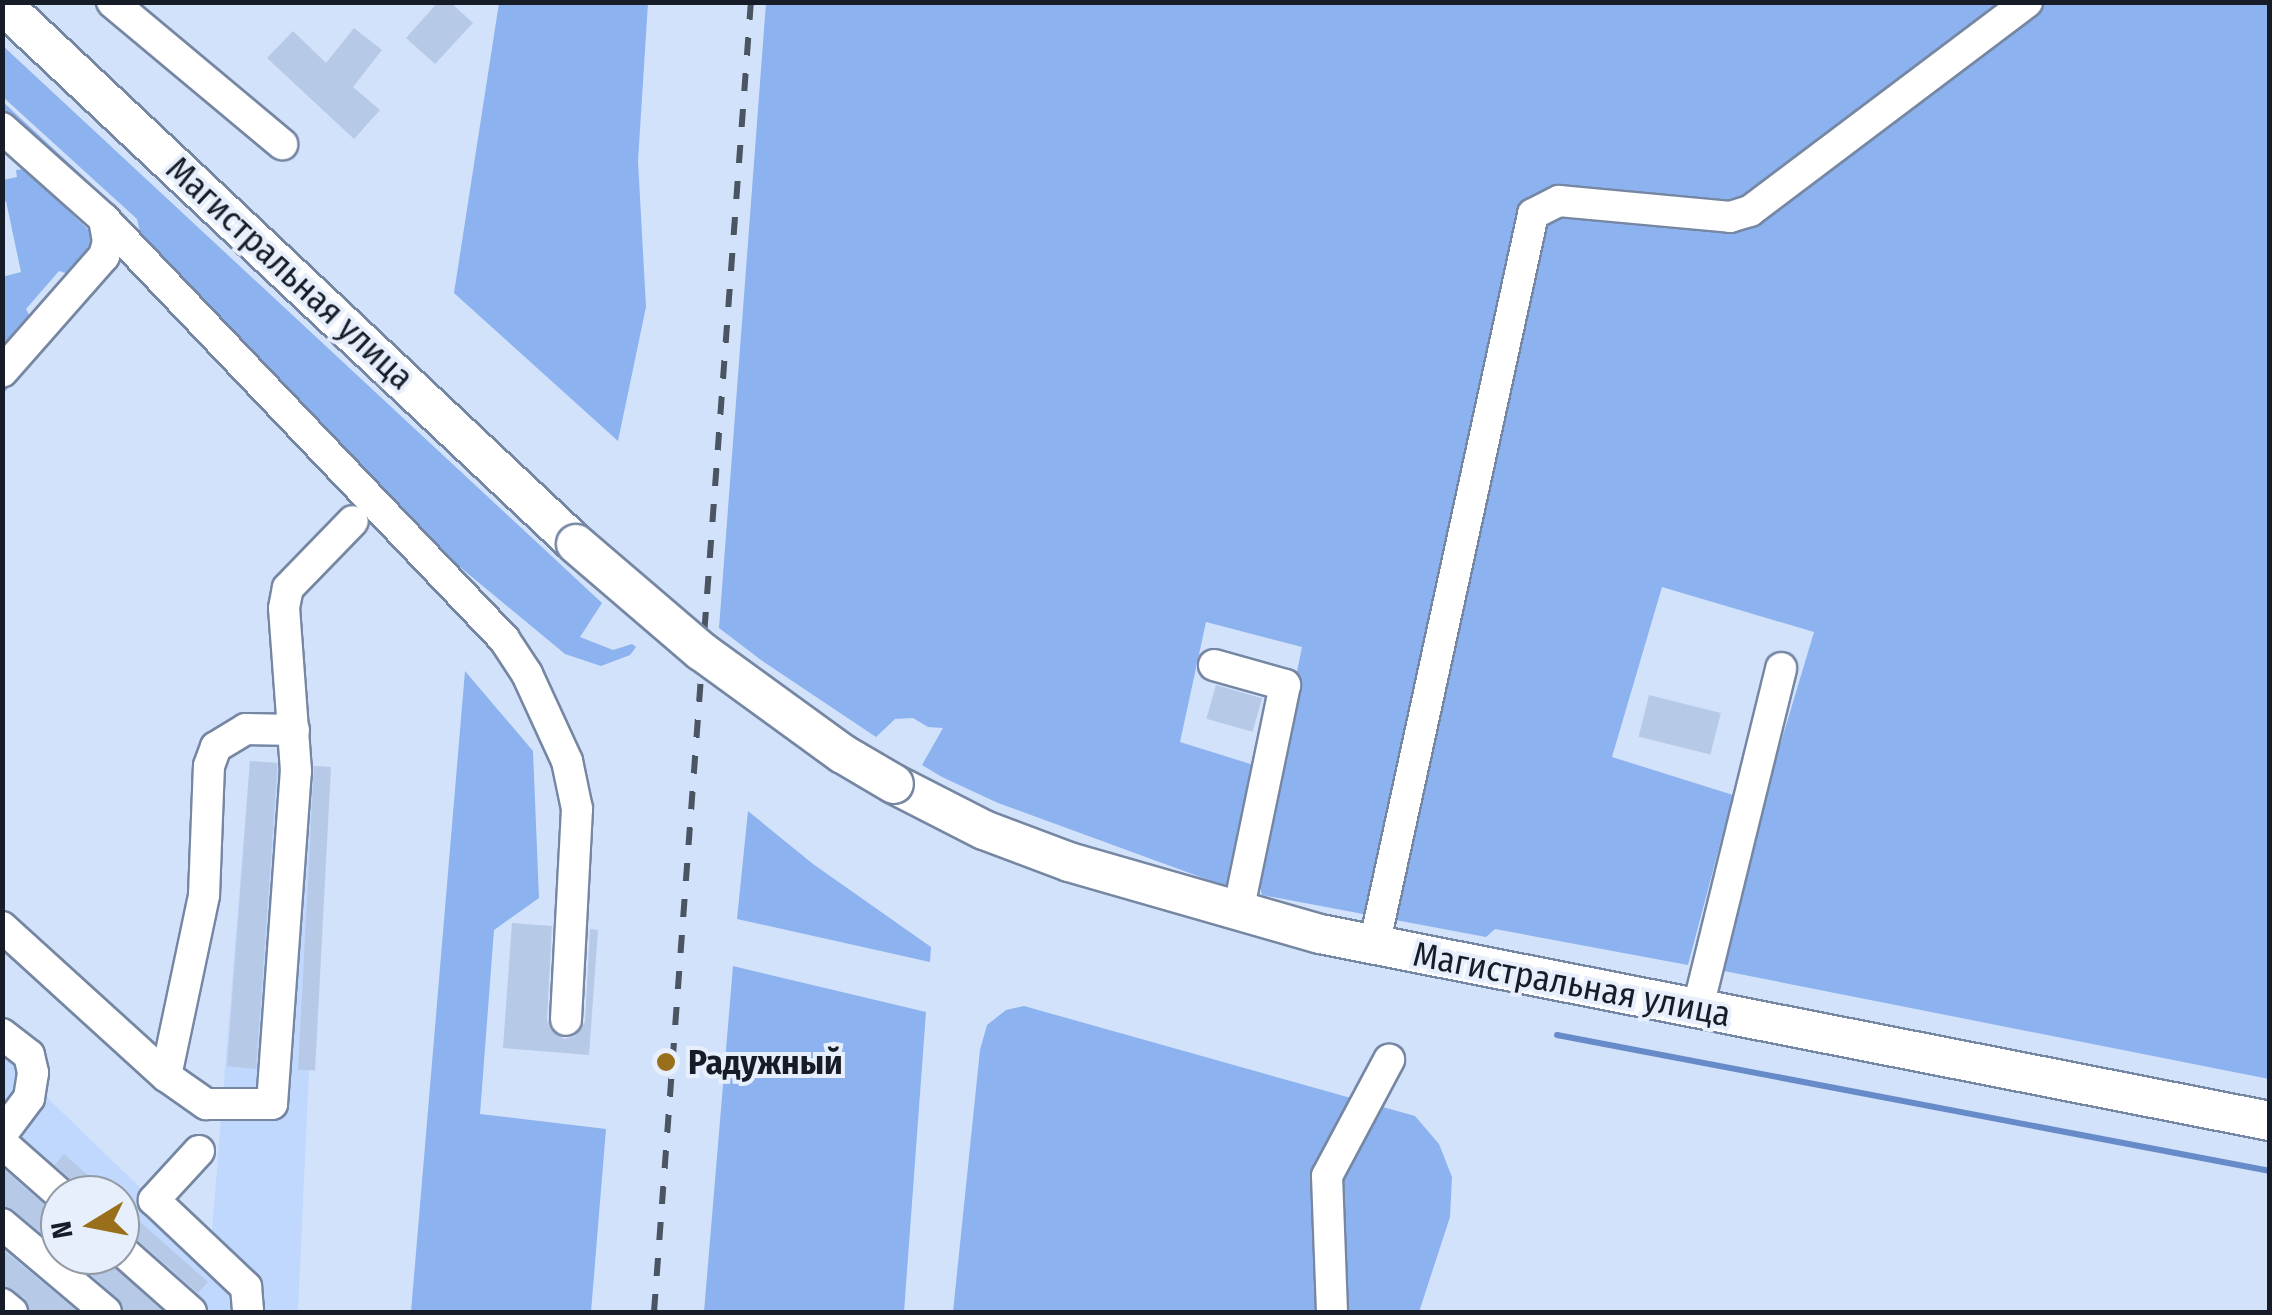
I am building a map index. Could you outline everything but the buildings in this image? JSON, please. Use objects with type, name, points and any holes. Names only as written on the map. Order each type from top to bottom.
[{"type":"main road","name":"Магистральная улица","points":[[2,4],[576,544],[701,651],[843,754],[984,830],[1238,912],[1374,946],[2270,1120]]},
{"type":"street","points":[[112,2],[282,144]]},
{"type":"street","points":[[1374,946],[1533,214],[1559,201],[1730,217],[1750,211],[2027,2]]},
{"type":"street","points":[[2,128],[15,154],[105,225],[504,639],[527,674],[567,762],[577,809],[566,1020]]},
{"type":"street","points":[[2,372],[104,256],[105,225]]},
{"type":"street","points":[[2,927],[166,1076],[206,1104],[272,1104],[296,771],[284,608],[288,588],[353,521]]},
{"type":"street","points":[[1214,666],[1285,685],[1238,912]]},
{"type":"street","points":[[1698,1007],[1782,668]]},
{"type":"street","points":[[166,1076],[204,895],[209,766],[216,747],[246,729],[294,730]]},
{"type":"street","points":[[2,1034],[28,1055],[33,1074],[29,1098],[2,1134]]},
{"type":"street","points":[[1332,1312],[1327,1176],[1389,1060]]},
{"type":"street","points":[[2,1142],[40,1176]]},
{"type":"street","points":[[199,1151],[154,1200],[246,1287],[248,1312]]},
{"type":"street","points":[[2,1224],[106,1312]]},
{"type":"street","points":[[140,1266],[191,1312]]},
{"type":"street","points":[[2,1304],[12,1312]]},
{"type":"shaded area","points":[[499,3],[648,3],[638,161],[646,307],[618,441],[454,293]]},
{"type":"shaded area","points":[[766,3],[2269,3],[2269,1079],[1709,968],[1726,954],[1767,789],[1814,632],[1662,587],[1612,757],[1733,795],[1688,965],[1495,929],[1486,937],[1262,895],[1256,873],[1302,647],[1206,622],[1180,742],[1260,767],[1237,869],[1225,886],[998,803],[942,777],[922,765],[943,728],[928,727],[913,718],[895,719],[876,737],[761,660],[719,628]]},
{"type":"shaded area","points":[[2,45],[602,603],[580,637],[613,650],[632,644],[636,647],[630,655],[601,666],[565,654],[443,553],[141,236],[137,219],[3,97]]},
{"type":"shaded area","points":[[3,102],[127,217],[135,231],[129,249],[3,394],[3,386],[120,219],[3,110]]},
{"type":"shaded area","points":[[25,169],[98,239],[72,275],[59,271],[26,309],[32,320],[3,355],[2,277],[21,272],[6,201],[3,202],[3,180],[17,177],[16,170]]},
{"type":"shaded area","points":[[465,671],[533,751],[539,898],[494,930],[480,1114],[606,1129],[591,1312],[411,1312]]},
{"type":"shaded area","points":[[250,761],[331,767],[309,1070],[298,1312],[3,1312],[2,1054],[127,1175],[40,1175],[40,1275],[140,1275],[140,1187],[210,1255]]},
{"type":"shaded area","points":[[748,811],[813,864],[931,947],[930,962],[737,919]]},
{"type":"shaded area","points":[[733,966],[926,1012],[904,1312],[704,1312]]},
{"type":"shaded area","points":[[1024,1006],[1415,1116],[1439,1144],[1452,1177],[1450,1217],[1419,1312],[953,1312],[980,1050],[987,1025],[1006,1010]]},
{"type":"waterway","points":[[1557,1035],[2270,1171]]},
{"type":"railway","points":[[654,1312],[751,2]]},
{"type":"place","name":"Радужный","points":[[666,1062]]}]
